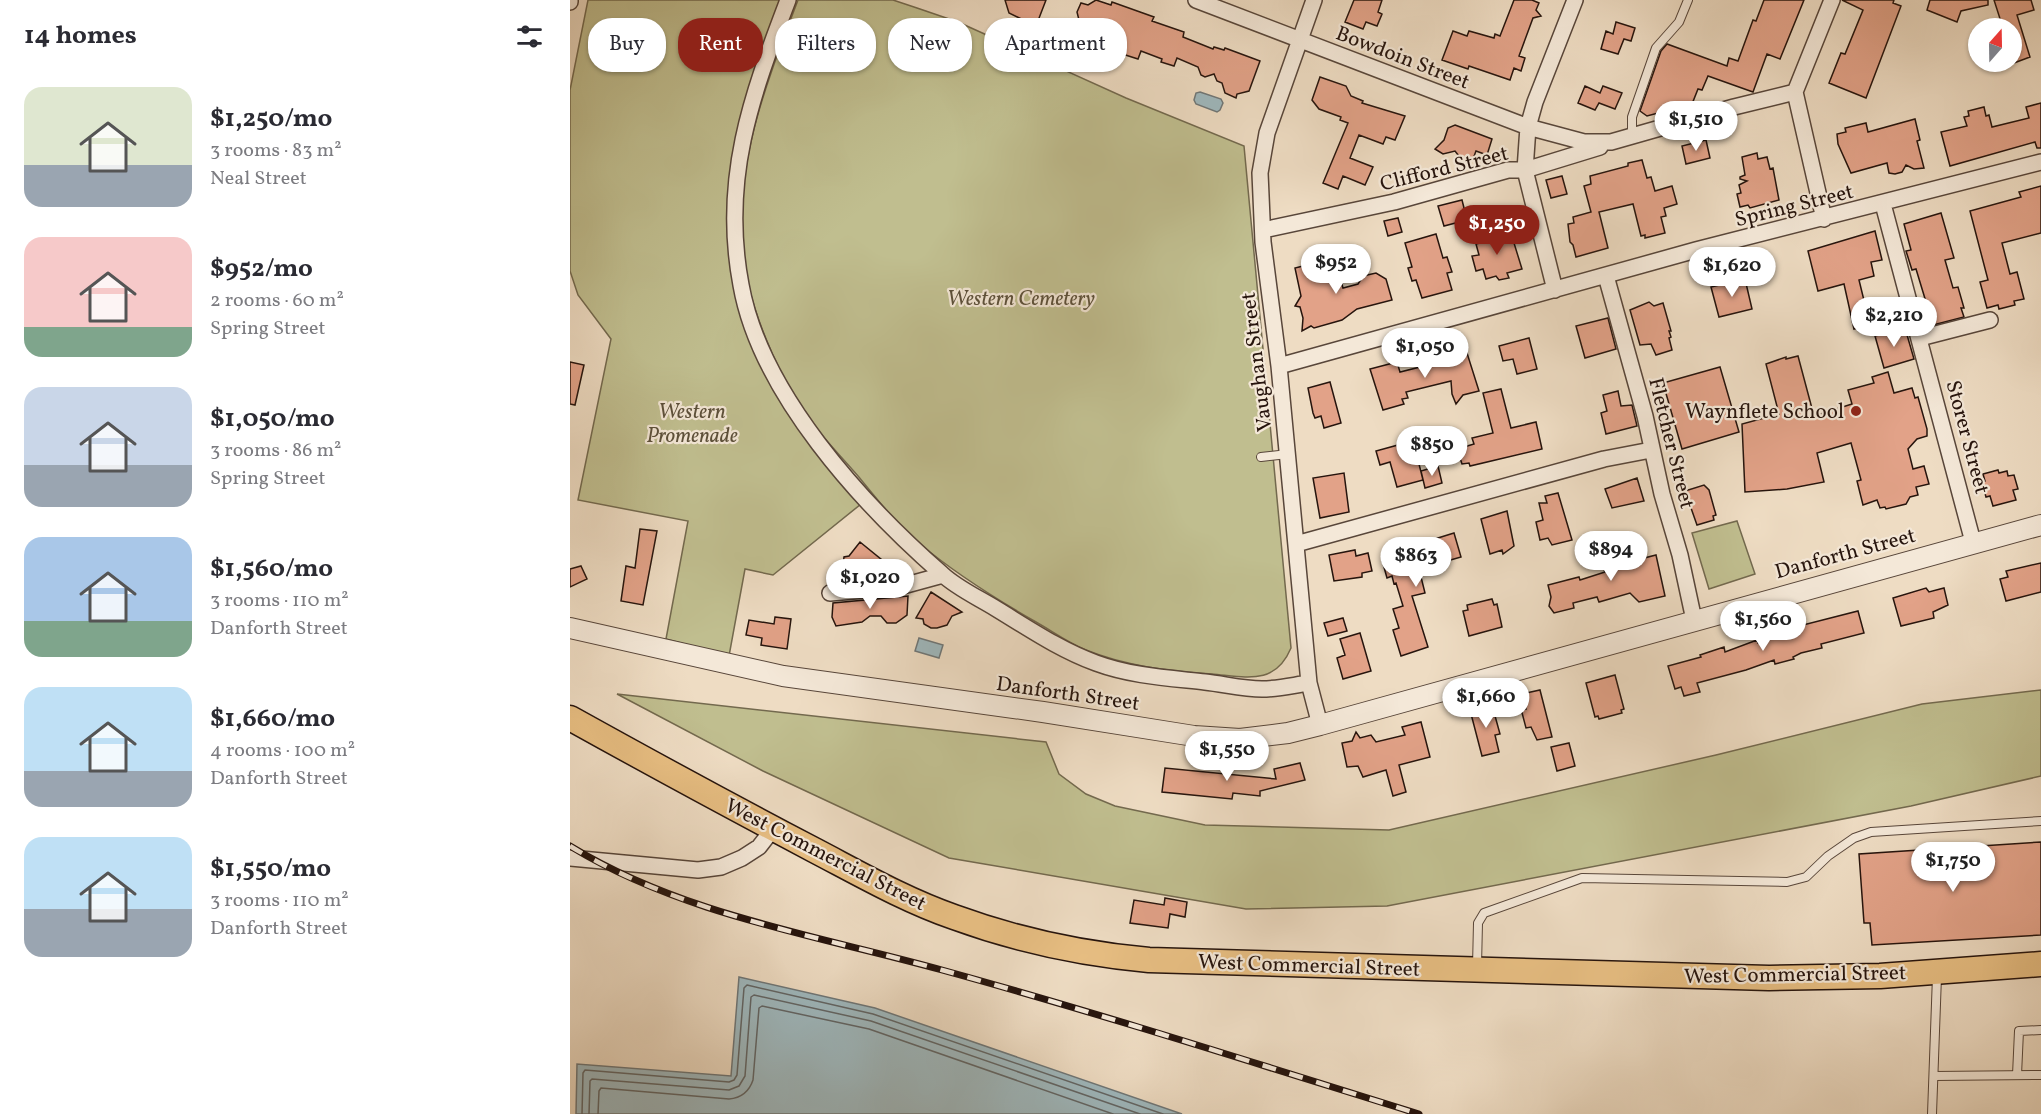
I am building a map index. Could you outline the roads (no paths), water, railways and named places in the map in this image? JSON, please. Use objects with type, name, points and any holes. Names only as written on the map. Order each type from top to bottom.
[{"type":"main road","name":"West Commercial Street","points":[[570,701],[624,748]]},
{"type":"main road","name":"West Commercial Street","points":[[570,718],[773,829],[906,897],[951,916],[1046,945],[1149,960],[1769,978],[1881,976],[2041,964]]},
{"type":"street","points":[[789,0],[759,78],[740,149],[734,187],[733,224],[741,287],[760,348],[788,400],[821,446],[866,500],[943,575],[1049,641],[1098,664],[1123,671],[1262,689],[1309,683]]},
{"type":"street","name":"Bowdoin Street","points":[[1196,0],[1528,127]]},
{"type":"street","name":"Vaughan Street","points":[[1314,0],[1267,133],[1260,173],[1263,242],[1279,366],[1309,683],[1320,725]]},
{"type":"street","points":[[1555,290],[1525,170],[1528,127],[1575,0]]},
{"type":"street","points":[[1824,219],[1795,92],[1832,0]]},
{"type":"street","name":"Clifford Street","points":[[1263,230],[1394,202],[1508,170],[1525,170],[1734,106],[1795,92]]},
{"type":"street","name":"Clifford Street","points":[[1528,127],[1584,142],[1611,142],[1632,137]]},
{"type":"street","name":"Spring Street","points":[[1279,366],[1606,276],[2041,162]]},
{"type":"street","name":"Storer Street","points":[[1883,204],[1973,542]]},
{"type":"street","name":"Fletcher Street","points":[[1606,276],[1645,416],[1651,450],[1680,555],[1694,620]]},
{"type":"street","points":[[1920,338],[1990,320]]},
{"type":"street","points":[[1296,544],[1604,459],[1651,450]]},
{"type":"street","name":"Danforth Street","points":[[570,628],[783,676],[1043,712],[1194,736],[1240,739],[1288,733],[1320,725],[2041,525]]},
{"type":"street","points":[[830,593],[899,586],[943,575]]},
{"type":"street","points":[[570,858],[698,870],[721,867],[742,858],[759,847],[773,829]]},
{"type":"lane","points":[[1632,137],[1632,117],[1656,48],[1678,22],[1688,0]]},
{"type":"lane","points":[[1261,457],[1288,454]]},
{"type":"lane","points":[[1476,971],[1478,923],[1484,913],[1582,878],[1787,882],[1806,877],[1828,856],[1845,844],[1871,832],[2041,821]]},
{"type":"lane","points":[[1932,1114],[1937,971]]},
{"type":"lane","points":[[2017,1075],[2019,1031],[2041,1030]]},
{"type":"lane","points":[[1934,1076],[2041,1074]]},
{"type":"water","points":[[1200,92],[1221,99],[1223,103],[1220,110],[1217,112],[1196,104],[1194,100],[1196,93]]},
{"type":"water","points":[[919,638],[943,645],[939,658],[915,651]]},
{"type":"water","points":[[739,977],[875,1008],[1182,1114],[576,1114],[577,1064],[731,1076]]},
{"type":"railway","points":[[570,846],[613,870],[658,890],[751,921],[894,957],[1062,1004],[1419,1114]]},
{"type":"place","name":"Waynflete School","points":[[1856,411]]},
{"type":"park label","name":"Western Cemetery","points":[[1021,298]]},
{"type":"park label","name":"Western Promenade","points":[[692,423]]}]
